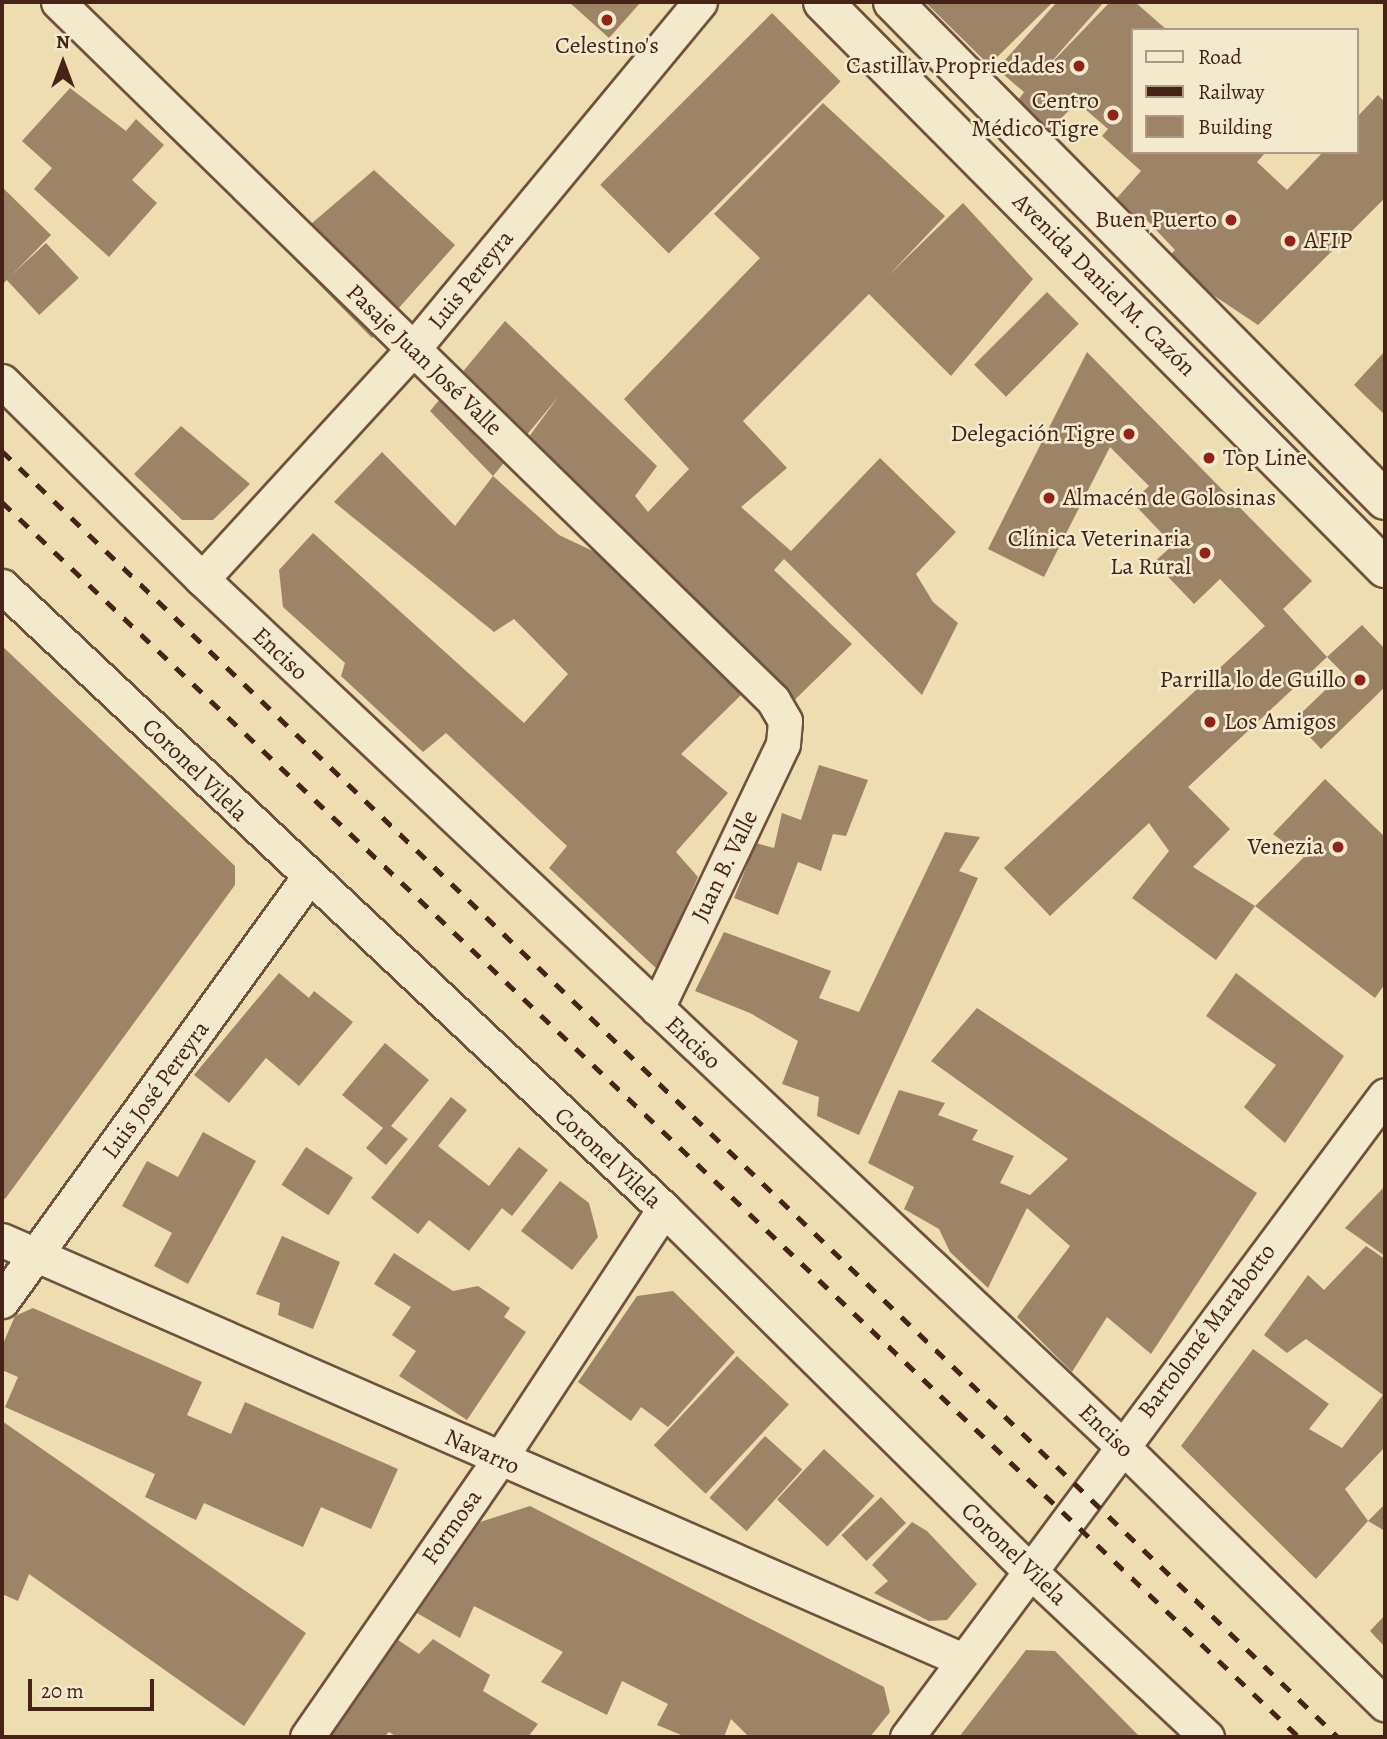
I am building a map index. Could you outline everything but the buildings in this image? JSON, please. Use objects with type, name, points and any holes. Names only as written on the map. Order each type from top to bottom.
[{"type":"main road","name":"Avenida Daniel M. Cazón","points":[[823,2],[1385,568]]},
{"type":"main road","name":"Avenida Daniel M. Cazón","points":[[893,2],[1385,500]]},
{"type":"street","name":"Pasaje Juan José Valle","points":[[58,2],[773,700],[785,721]]},
{"type":"street","name":"Luis Pereyra","points":[[202,579],[414,349],[700,2]]},
{"type":"street","name":"Enciso","points":[[2,380],[202,579],[1121,1445],[1385,1704]]},
{"type":"street","name":"Coronel Vilela","points":[[2,586],[308,878],[664,1209],[1030,1571],[1207,1737]]},
{"type":"street","name":"Juan B. Valle","points":[[657,1008],[783,744],[785,721]]},
{"type":"street","name":"Luis José Pereyra","points":[[2,1300],[308,878]]},
{"type":"street","name":"Bartolomé Marabotto","points":[[906,1737],[1121,1445],[1385,1095]]},
{"type":"street","name":"Formosa","points":[[307,1737],[499,1460],[664,1209]]},
{"type":"street","name":"Navarro","points":[[2,1240],[499,1460],[963,1660]]},
{"type":"railway","points":[[2,451],[1338,1737]]},
{"type":"railway","points":[[2,502],[1299,1737]]},
{"type":"place","name":"Celestino's","points":[[607,20]]},
{"type":"place","name":"Castillav Propriedades","points":[[1079,66]]},
{"type":"place","name":"Centro Médico Tigre","points":[[1113,115]]},
{"type":"place","name":"Buen Puerto","points":[[1231,220]]},
{"type":"place","name":"AFIP","points":[[1290,241]]},
{"type":"place","name":"Delegación Tigre","points":[[1129,434]]},
{"type":"place","name":"Top Line","points":[[1209,458]]},
{"type":"place","name":"Almacén de Golosinas","points":[[1049,498]]},
{"type":"place","name":"Clínica Veterinaria La Rural","points":[[1205,553]]},
{"type":"place","name":"Parrilla lo de Guillo","points":[[1360,680]]},
{"type":"place","name":"Los Amigos","points":[[1210,722]]},
{"type":"place","name":"Venezia","points":[[1338,847]]}]
